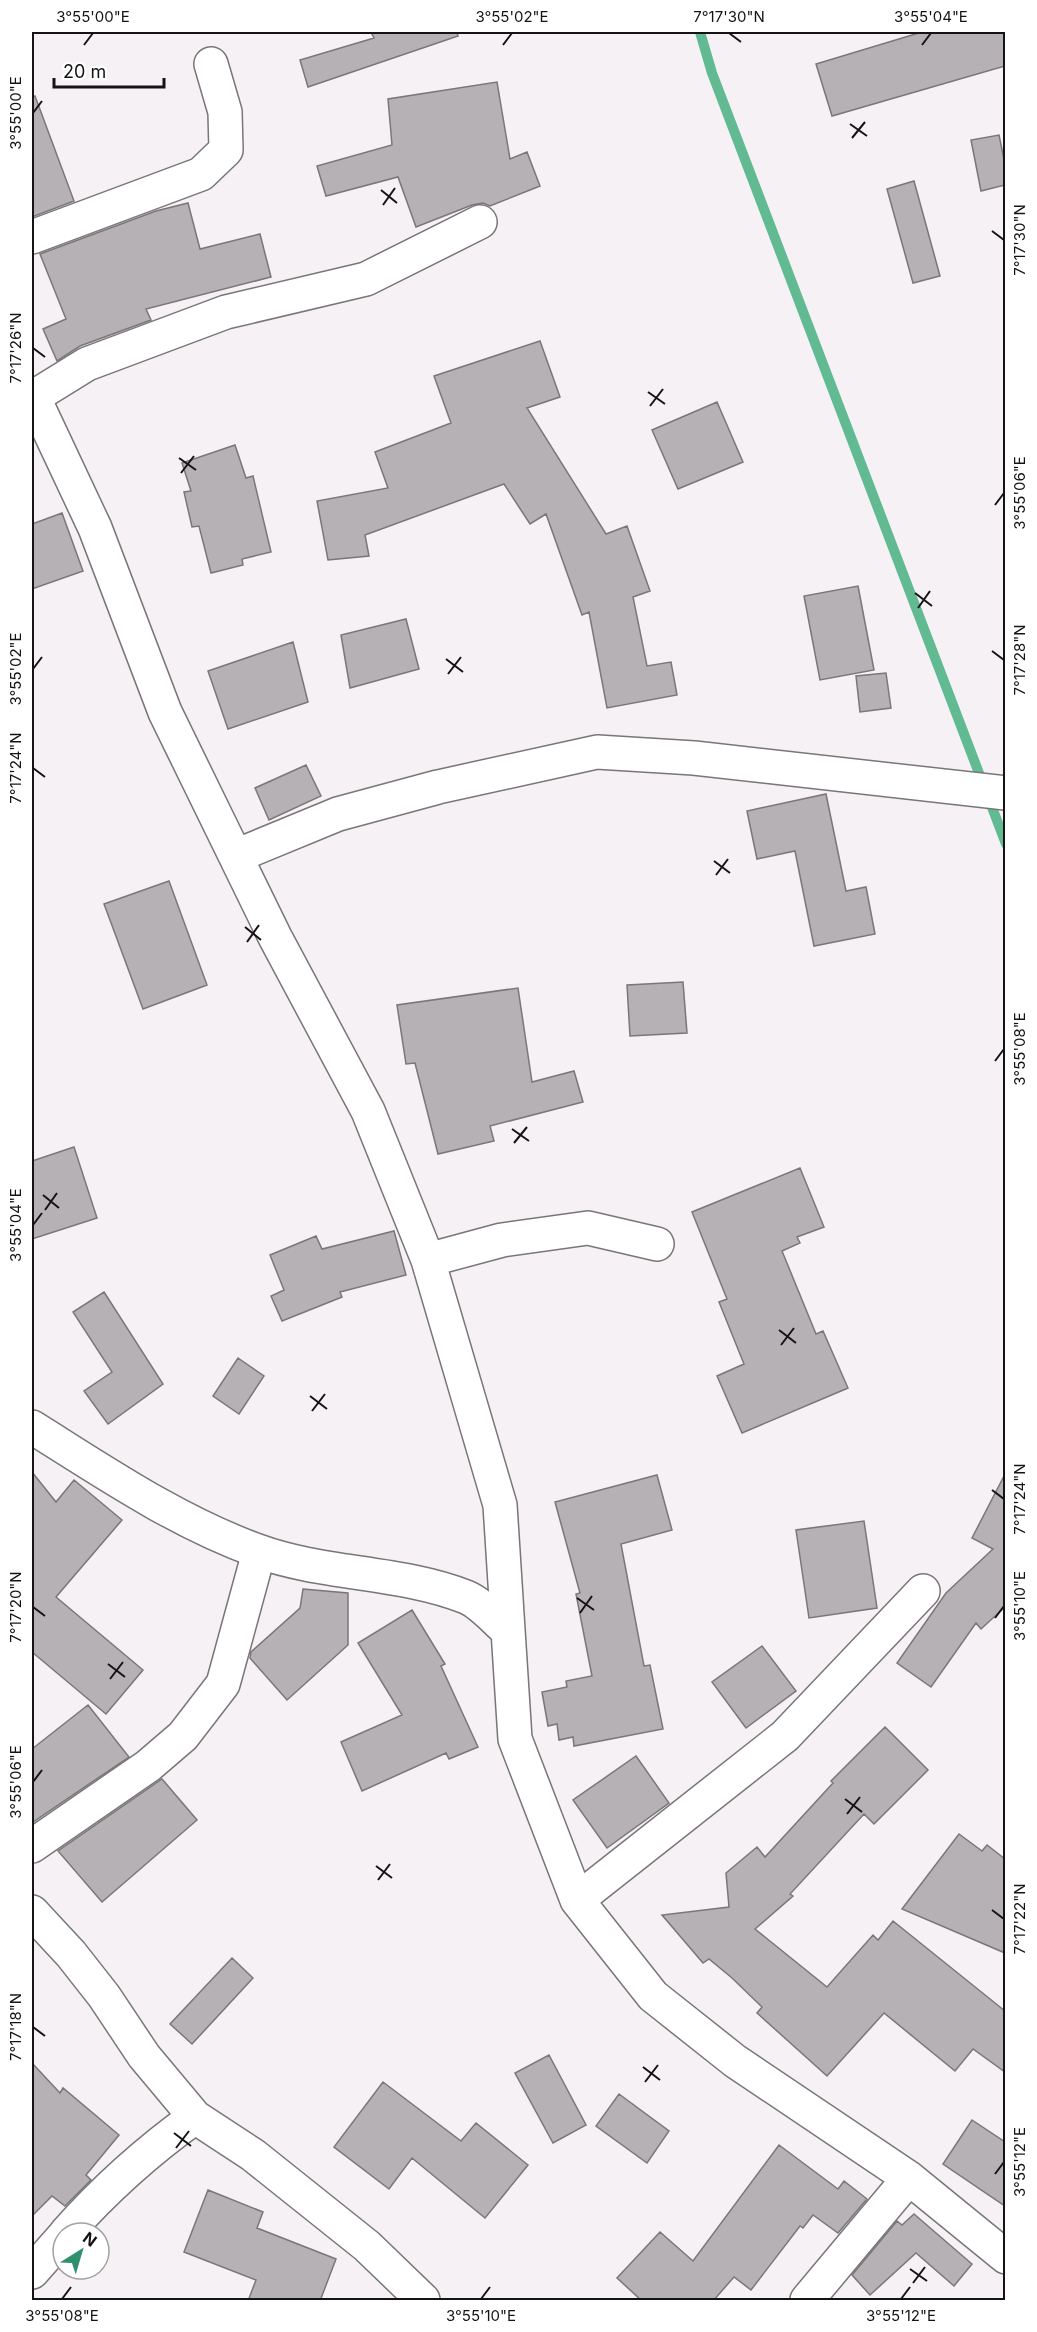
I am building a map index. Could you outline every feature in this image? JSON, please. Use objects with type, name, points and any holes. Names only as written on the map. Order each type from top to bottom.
[{"type":"street","points":[[32,237],[201,174],[226,150],[225,112],[211,64]]},
{"type":"street","points":[[480,222],[366,279],[226,312],[87,364],[32,396],[95,528],[165,712],[274,937],[368,1111],[428,1260],[500,1505],[514,1739],[577,1900],[653,1996],[735,2061],[909,2178],[1005,2257]]},
{"type":"street","points":[[236,856],[338,814],[438,787],[597,752],[694,758],[1005,793]]},
{"type":"street","points":[[428,1260],[502,1240],[588,1228],[657,1244]]},
{"type":"street","points":[[32,1427],[141,1495],[259,1552],[398,1579],[468,1597],[508,1631]]},
{"type":"street","points":[[32,1846],[148,1766],[189,1727],[223,1684],[259,1552]]},
{"type":"street","points":[[577,1900],[785,1736],[923,1591]]},
{"type":"street","points":[[32,1912],[91,1979],[144,2056],[195,2117],[253,2155],[350,2232],[423,2301]]},
{"type":"street","points":[[77,2221],[105,2189],[157,2145],[195,2117]]},
{"type":"street","points":[[807,2301],[909,2178]]},
{"type":"street","points":[[32,2272],[51,2251]]},
{"type":"building","points":[[371,32],[457,32],[458,36],[308,87],[300,60],[374,38]]},
{"type":"building","points":[[922,32],[1005,32],[1005,66],[832,116],[816,64]]},
{"type":"building","points":[[497,82],[510,159],[527,152],[540,186],[490,206],[483,203],[472,205],[416,227],[398,177],[326,196],[317,166],[392,145],[388,99]]},
{"type":"building","points":[[35,96],[74,201],[32,217],[32,97]]},
{"type":"building","points":[[999,135],[1005,164],[1005,185],[981,191],[971,140]]},
{"type":"building","points":[[914,181],[940,276],[913,283],[887,189]]},
{"type":"building","points":[[188,203],[200,249],[260,234],[271,277],[146,309],[151,320],[80,346],[57,361],[43,329],[66,319],[40,254],[156,211]]},
{"type":"building","points":[[540,341],[560,397],[527,408],[606,534],[627,526],[650,591],[633,597],[647,666],[671,662],[677,695],[607,708],[589,612],[582,615],[546,514],[530,524],[504,484],[365,535],[369,556],[328,560],[317,501],[388,488],[375,452],[451,423],[434,376]]},
{"type":"building","points":[[717,402],[743,462],[678,489],[652,430]]},
{"type":"building","points":[[235,445],[246,478],[253,476],[271,552],[242,559],[243,565],[211,573],[199,526],[192,527],[184,492],[191,491],[182,463]]},
{"type":"building","points":[[62,513],[83,571],[32,589],[32,524]]},
{"type":"building","points":[[858,586],[874,670],[820,680],[804,596]]},
{"type":"building","points":[[406,619],[419,669],[350,688],[341,635]]},
{"type":"building","points":[[293,642],[308,702],[228,729],[208,671]]},
{"type":"building","points":[[886,673],[891,708],[860,712],[856,676]]},
{"type":"building","points":[[306,765],[321,796],[269,820],[255,788]]},
{"type":"building","points":[[826,794],[846,891],[866,887],[875,934],[814,946],[795,851],[757,859],[747,811]]},
{"type":"building","points":[[169,881],[207,985],[143,1009],[104,904]]},
{"type":"building","points":[[683,982],[687,1033],[630,1036],[627,985]]},
{"type":"building","points":[[518,988],[532,1082],[574,1071],[583,1102],[490,1126],[494,1141],[438,1154],[415,1063],[406,1064],[397,1005]]},
{"type":"building","points":[[74,1147],[97,1218],[32,1239],[32,1161]]},
{"type":"building","points":[[800,1168],[824,1227],[797,1237],[800,1243],[782,1251],[816,1334],[823,1331],[848,1388],[742,1433],[717,1376],[744,1364],[719,1302],[727,1299],[692,1212]]},
{"type":"building","points":[[394,1231],[406,1275],[340,1292],[342,1297],[282,1321],[271,1296],[284,1290],[270,1255],[316,1236],[322,1249]]},
{"type":"building","points":[[104,1292],[163,1384],[108,1424],[84,1391],[112,1372],[73,1312]]},
{"type":"building","points":[[238,1358],[264,1376],[239,1414],[213,1396]]},
{"type":"building","points":[[32,1472],[56,1502],[74,1480],[122,1520],[56,1597],[143,1670],[106,1714],[32,1652]]},
{"type":"building","points":[[1005,1474],[1005,1607],[981,1629],[976,1623],[931,1687],[897,1663],[946,1593],[993,1549],[972,1538]]},
{"type":"building","points":[[657,1475],[672,1530],[621,1544],[644,1666],[650,1665],[663,1729],[574,1746],[573,1737],[559,1740],[557,1724],[548,1726],[542,1692],[567,1687],[566,1681],[592,1676],[576,1594],[580,1593],[555,1502]]},
{"type":"building","points":[[864,1521],[877,1608],[809,1618],[796,1530]]},
{"type":"building","points":[[303,1589],[348,1593],[348,1645],[287,1700],[250,1658],[251,1652],[300,1608]]},
{"type":"building","points":[[412,1610],[445,1664],[441,1666],[478,1747],[449,1759],[446,1753],[362,1791],[341,1742],[402,1715],[358,1643]]},
{"type":"building","points":[[762,1646],[796,1691],[746,1728],[712,1682]]},
{"type":"building","points":[[88,1705],[129,1757],[33,1822],[32,1749]]},
{"type":"building","points":[[885,1727],[928,1770],[874,1824],[864,1814],[790,1894],[793,1896],[755,1929],[827,1987],[873,1935],[878,1940],[893,1921],[1005,2011],[1005,2072],[973,2049],[955,2071],[884,2013],[827,2076],[757,2013],[762,2007],[732,1978],[709,1959],[703,1963],[662,1915],[729,1907],[726,1873],[757,1847],[765,1857],[833,1783],[831,1781]]},
{"type":"building","points":[[636,1756],[669,1803],[607,1848],[573,1800]]},
{"type":"building","points":[[162,1779],[197,1820],[102,1902],[58,1851]]},
{"type":"building","points":[[959,1834],[982,1851],[987,1845],[1005,1859],[1005,1953],[902,1909]]},
{"type":"building","points":[[232,1958],[253,1978],[192,2044],[170,2024]]},
{"type":"building","points":[[549,2055],[586,2125],[553,2143],[515,2073]]},
{"type":"building","points":[[32,2063],[60,2093],[63,2088],[119,2135],[86,2175],[91,2180],[65,2206],[52,2196],[32,2216]]},
{"type":"building","points":[[383,2082],[461,2141],[476,2123],[528,2165],[485,2218],[412,2158],[389,2189],[334,2147]]},
{"type":"building","points":[[619,2094],[669,2131],[647,2163],[596,2126]]},
{"type":"building","points":[[972,2120],[1005,2142],[1005,2206],[943,2164]]},
{"type":"building","points":[[779,2145],[838,2189],[844,2181],[867,2199],[838,2233],[813,2215],[803,2228],[800,2226],[751,2290],[734,2277],[713,2301],[642,2301],[617,2278],[660,2232],[693,2261]]},
{"type":"building","points":[[208,2190],[263,2212],[257,2228],[336,2259],[320,2301],[248,2301],[256,2280],[184,2252]]},
{"type":"building","points":[[914,2214],[972,2264],[954,2286],[916,2253],[870,2295],[852,2275],[897,2221],[902,2225]]},
{"type":"waterway","points":[[700,32],[712,73],[1006,844]]}]
